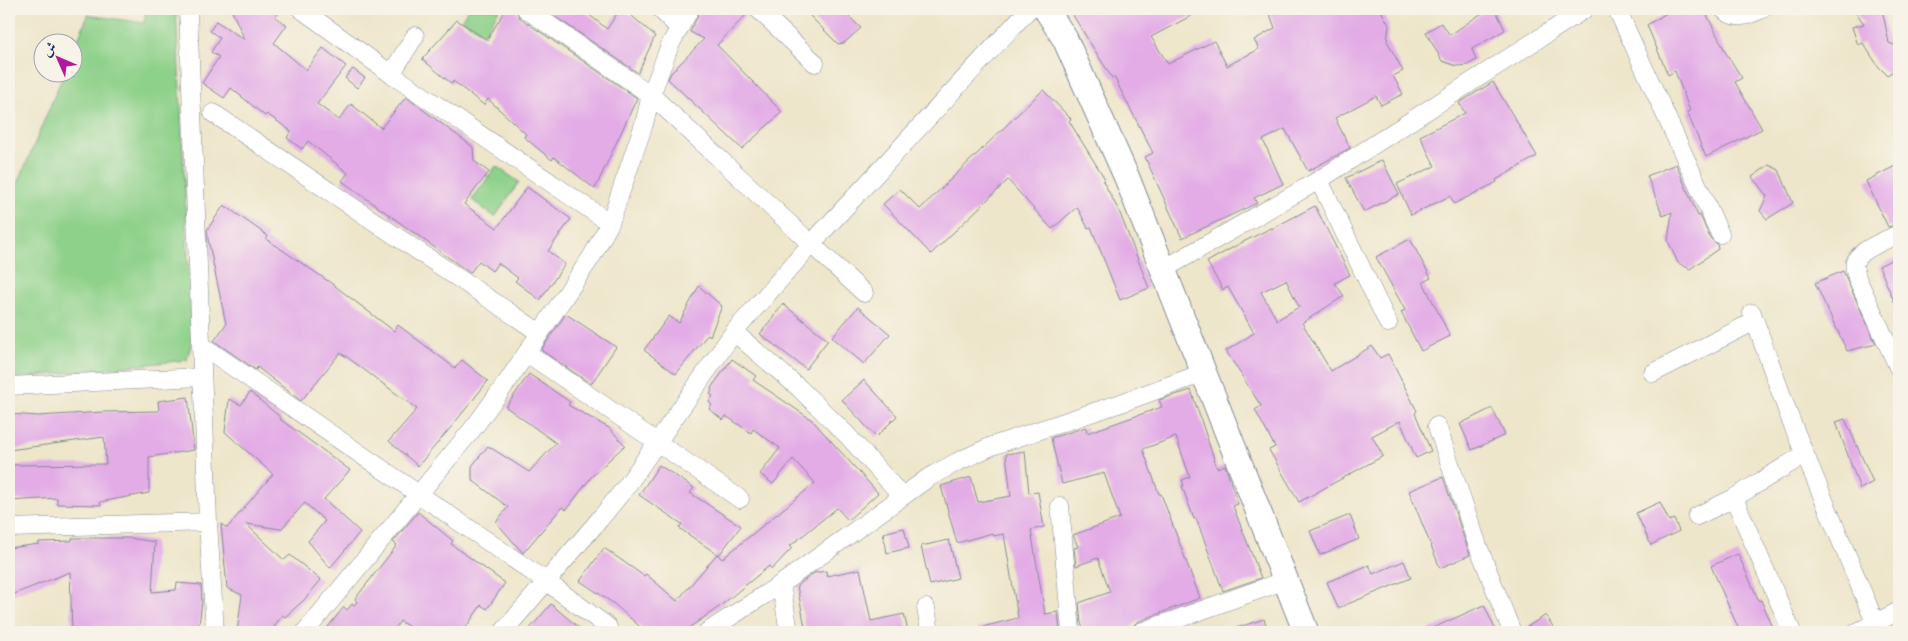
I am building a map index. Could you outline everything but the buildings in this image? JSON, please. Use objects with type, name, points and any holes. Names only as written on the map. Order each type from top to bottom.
[{"type":"street","points":[[188,9],[208,522],[215,632]]},
{"type":"street","points":[[301,9],[391,74],[610,223]]},
{"type":"street","points":[[526,9],[651,95],[864,293]]},
{"type":"street","points":[[660,9],[678,27]]},
{"type":"street","points":[[305,632],[475,426],[576,282],[610,223],[644,124],[651,95],[678,27],[690,9]]},
{"type":"street","points":[[758,9],[814,63]]},
{"type":"street","points":[[503,632],[599,520],[657,443],[734,332],[812,243],[1029,9]]},
{"type":"street","points":[[1046,9],[1065,39],[1127,178],[1306,632]]},
{"type":"street","points":[[1164,269],[1318,180],[1585,9]]},
{"type":"street","points":[[1617,9],[1720,234]]},
{"type":"street","points":[[1723,9],[1731,16],[1739,17],[1762,9]]},
{"type":"street","points":[[391,74],[415,36]]},
{"type":"street","points":[[213,113],[540,333]]},
{"type":"street","points":[[1318,180],[1388,323]]},
{"type":"street","points":[[1899,234],[1861,254],[1854,267],[1857,278],[1899,369]]},
{"type":"street","points":[[1654,373],[1754,317],[1804,454],[1877,628]]},
{"type":"street","points":[[734,332],[800,388],[846,434],[902,496]]},
{"type":"street","points":[[201,345],[420,494],[608,626]]},
{"type":"street","points":[[527,353],[740,499]]},
{"type":"street","points":[[707,632],[781,584],[935,474],[992,446],[1203,373]]},
{"type":"street","points":[[9,386],[202,377]]},
{"type":"street","points":[[1437,426],[1478,546],[1512,632]]},
{"type":"street","points":[[1696,516],[1734,498],[1804,454]]},
{"type":"street","points":[[1734,498],[1792,632]]},
{"type":"street","points":[[1060,506],[1071,632]]},
{"type":"street","points":[[9,528],[208,522]]},
{"type":"street","points":[[1141,632],[1286,580]]},
{"type":"street","points":[[781,584],[789,632]]},
{"type":"street","points":[[926,608],[930,632]]},
{"type":"street","points":[[1857,632],[1877,628],[1899,611]]},
{"type":"green space","points":[[146,9],[176,9],[192,340],[187,360],[9,379],[9,205],[60,82],[82,82],[81,32],[88,15],[144,23]]},
{"type":"green space","points":[[468,9],[500,9],[484,34],[462,19]]},
{"type":"green space","points":[[496,166],[519,182],[495,217],[472,200]]}]
